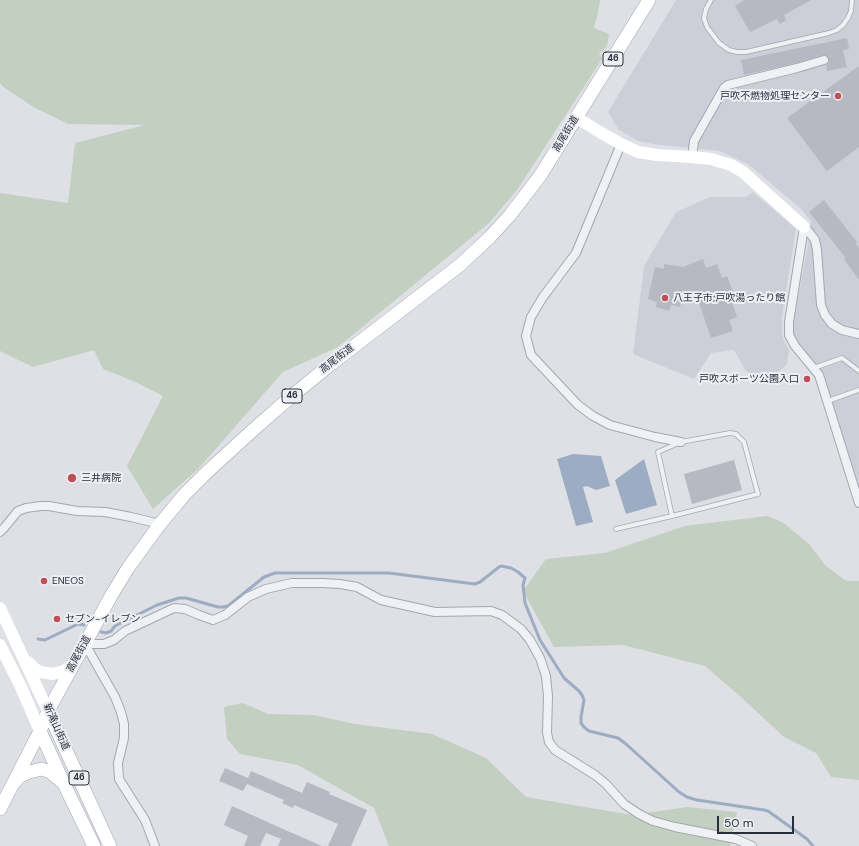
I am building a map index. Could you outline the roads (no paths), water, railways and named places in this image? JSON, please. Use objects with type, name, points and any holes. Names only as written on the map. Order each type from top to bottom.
[{"type":"main road","name":"高尾街道","points":[[40,731],[48,711],[122,577],[160,524],[184,495],[293,394],[450,273],[476,251],[510,215],[551,159],[649,0]]},
{"type":"main road","points":[[576,117],[598,132],[638,152],[711,159],[732,165],[743,172],[804,227]]},
{"type":"main road","name":"新滝山街道","points":[[0,608],[110,846]]},
{"type":"main road","name":"新滝山街道","points":[[0,645],[94,846]]},
{"type":"main road","points":[[22,655],[40,672],[45,673],[54,674],[64,671],[74,665]]},
{"type":"main road","points":[[0,657],[20,685]]},
{"type":"main road","name":"46","points":[[0,810],[40,731]]},
{"type":"main road","points":[[12,784],[20,776],[42,769],[50,772],[63,782]]},
{"type":"street","points":[[692,157],[694,141],[724,88],[728,84],[797,68],[824,60]]},
{"type":"street","points":[[621,144],[576,253],[543,297],[532,317],[526,336],[531,355],[578,405],[593,416],[610,425],[681,442]]},
{"type":"street","points":[[804,227],[814,240],[817,250],[821,305],[825,315],[832,324],[842,330],[859,334]]},
{"type":"street","points":[[804,227],[789,322],[789,335],[795,346],[819,375],[859,503]]},
{"type":"street","points":[[0,532],[18,511],[26,508],[41,506],[77,511],[105,512],[160,524]]},
{"type":"street","points":[[155,846],[145,820],[119,779],[118,763],[124,738],[124,724],[121,712],[115,697],[85,644],[104,644],[114,640],[125,631],[174,608],[185,609],[214,620],[226,615],[248,597],[260,591],[292,584],[323,583],[340,584],[358,588],[381,600],[435,612],[491,611],[502,615],[521,629],[530,640],[540,658],[546,676],[548,696],[547,733],[549,742],[555,750],[595,775],[606,784],[624,804],[653,821],[675,828],[736,839],[752,846]]},
{"type":"lane","points":[[711,0],[706,9],[704,18],[707,27],[719,43],[729,50],[746,52],[837,30],[844,25],[848,18],[851,11],[852,0]]},
{"type":"lane","points":[[814,369],[842,358],[859,371]]},
{"type":"lane","points":[[827,401],[859,390]]},
{"type":"lane","points":[[616,529],[672,516],[758,494],[744,442],[736,434],[730,433],[681,442],[658,452],[672,516]]},
{"type":"water","points":[[573,454],[601,456],[610,486],[596,490],[587,486],[583,487],[593,522],[576,526],[557,459]]},
{"type":"water","points":[[644,459],[657,505],[626,514],[615,480]]},
{"type":"waterway","points":[[101,632],[106,633],[111,631],[115,626],[157,605],[179,598],[186,598],[218,607],[228,606],[264,577],[275,573],[389,573],[475,584],[480,582],[501,566],[511,568],[525,578],[523,585],[525,603],[540,640],[564,678],[582,695],[584,700],[581,723],[584,727],[589,731],[618,738],[679,792],[687,797],[697,800],[768,811],[807,839],[813,846]]},
{"type":"waterway","points":[[38,639],[45,640],[78,624],[84,625]]},
{"type":"place","name":"戸吹不燃物処理センター","points":[[838,96]]},
{"type":"place","name":"八王子市;戸吹湯ったり館","points":[[665,298]]},
{"type":"place","name":"戸吹スポーツ公園入口","points":[[807,379]]},
{"type":"place","name":"三井病院","points":[[72,478]]},
{"type":"place","name":"ENEOS","points":[[44,581]]},
{"type":"place","name":"セブン-イレブン","points":[[57,619]]}]
